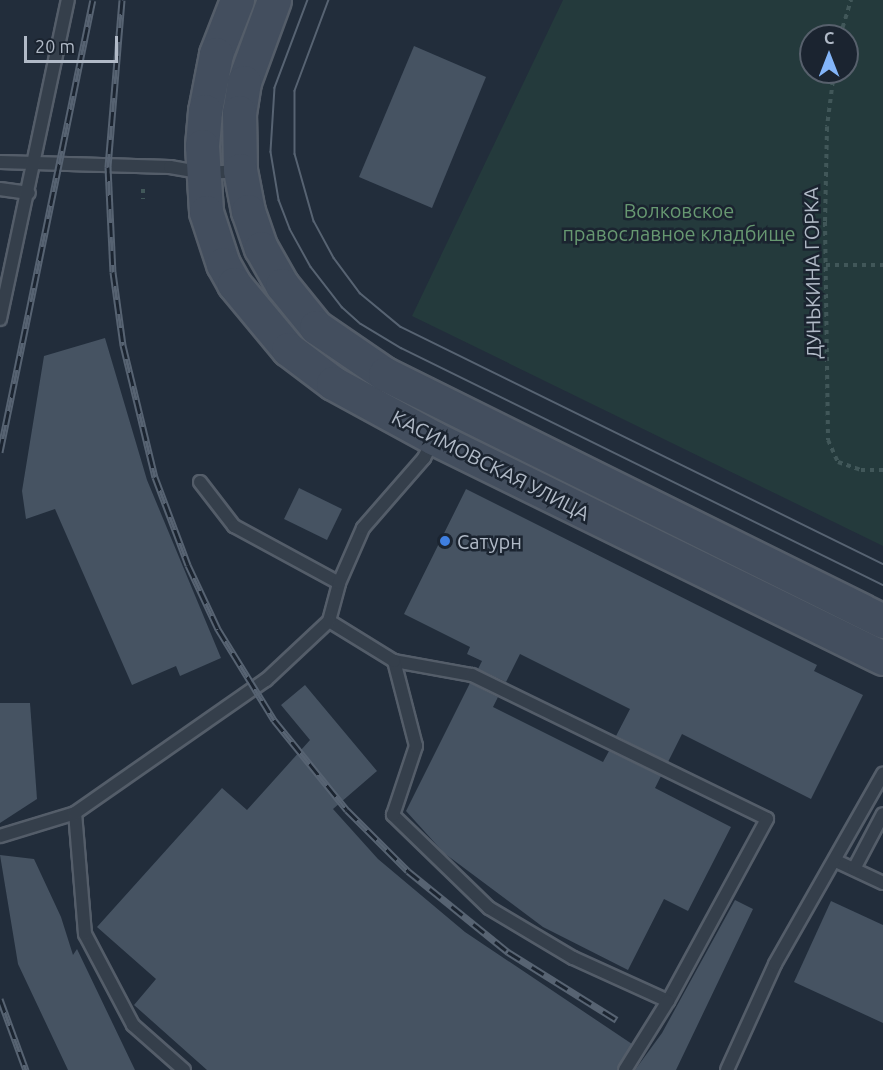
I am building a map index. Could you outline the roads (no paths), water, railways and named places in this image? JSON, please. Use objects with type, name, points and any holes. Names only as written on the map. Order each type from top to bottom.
[{"type":"main road","name":"КАСИМОВСКАЯ УЛИЦА","points":[[237,0],[210,79],[203,172],[206,212],[223,264],[269,330],[333,383],[442,423],[883,621]]},
{"type":"main road","name":"КАСИМОВСКАЯ УЛИЦА","points":[[274,0],[244,82],[239,112],[240,171],[248,211],[261,248],[298,307],[316,327],[442,423],[883,658]]},
{"type":"lane","points":[[0,319],[29,193],[68,0]]},
{"type":"lane","points":[[0,162],[170,167],[203,172],[240,171]]},
{"type":"lane","points":[[0,189],[29,193]]},
{"type":"lane","points":[[0,836],[75,813],[266,680],[329,621],[339,583],[363,528],[424,458],[442,423]]},
{"type":"lane","points":[[200,482],[234,526],[339,583]]},
{"type":"lane","points":[[329,621],[394,661],[472,675],[767,819],[668,1001],[625,1070]]},
{"type":"lane","points":[[394,661],[416,746],[393,815],[489,908],[573,958],[668,1001]]},
{"type":"lane","points":[[727,1070],[775,964],[836,861],[883,774]]},
{"type":"lane","points":[[75,813],[85,934],[133,1024],[184,1070]]},
{"type":"lane","points":[[854,869],[883,814]]},
{"type":"lane","points":[[836,861],[883,883]]},
{"type":"tram line","points":[[308,0],[275,88],[271,152],[279,200],[290,229],[311,267],[342,307],[361,324],[401,348],[883,585]]},
{"type":"tram line","points":[[329,0],[295,91],[295,154],[314,221],[334,258],[360,293],[401,327],[883,564]]},
{"type":"railway","points":[[0,452],[93,0]]},
{"type":"railway","points":[[122,0],[108,167],[113,272],[123,345],[155,477],[188,565],[218,629],[274,720],[347,810],[408,871],[508,952],[617,1020]]},
{"type":"railway","points":[[0,999],[26,1070]]},
{"type":"place","name":"Сатурн","points":[[445,541]]},
{"type":"park label","name":"Волковское православное кладбище","points":[[679,222]]}]
